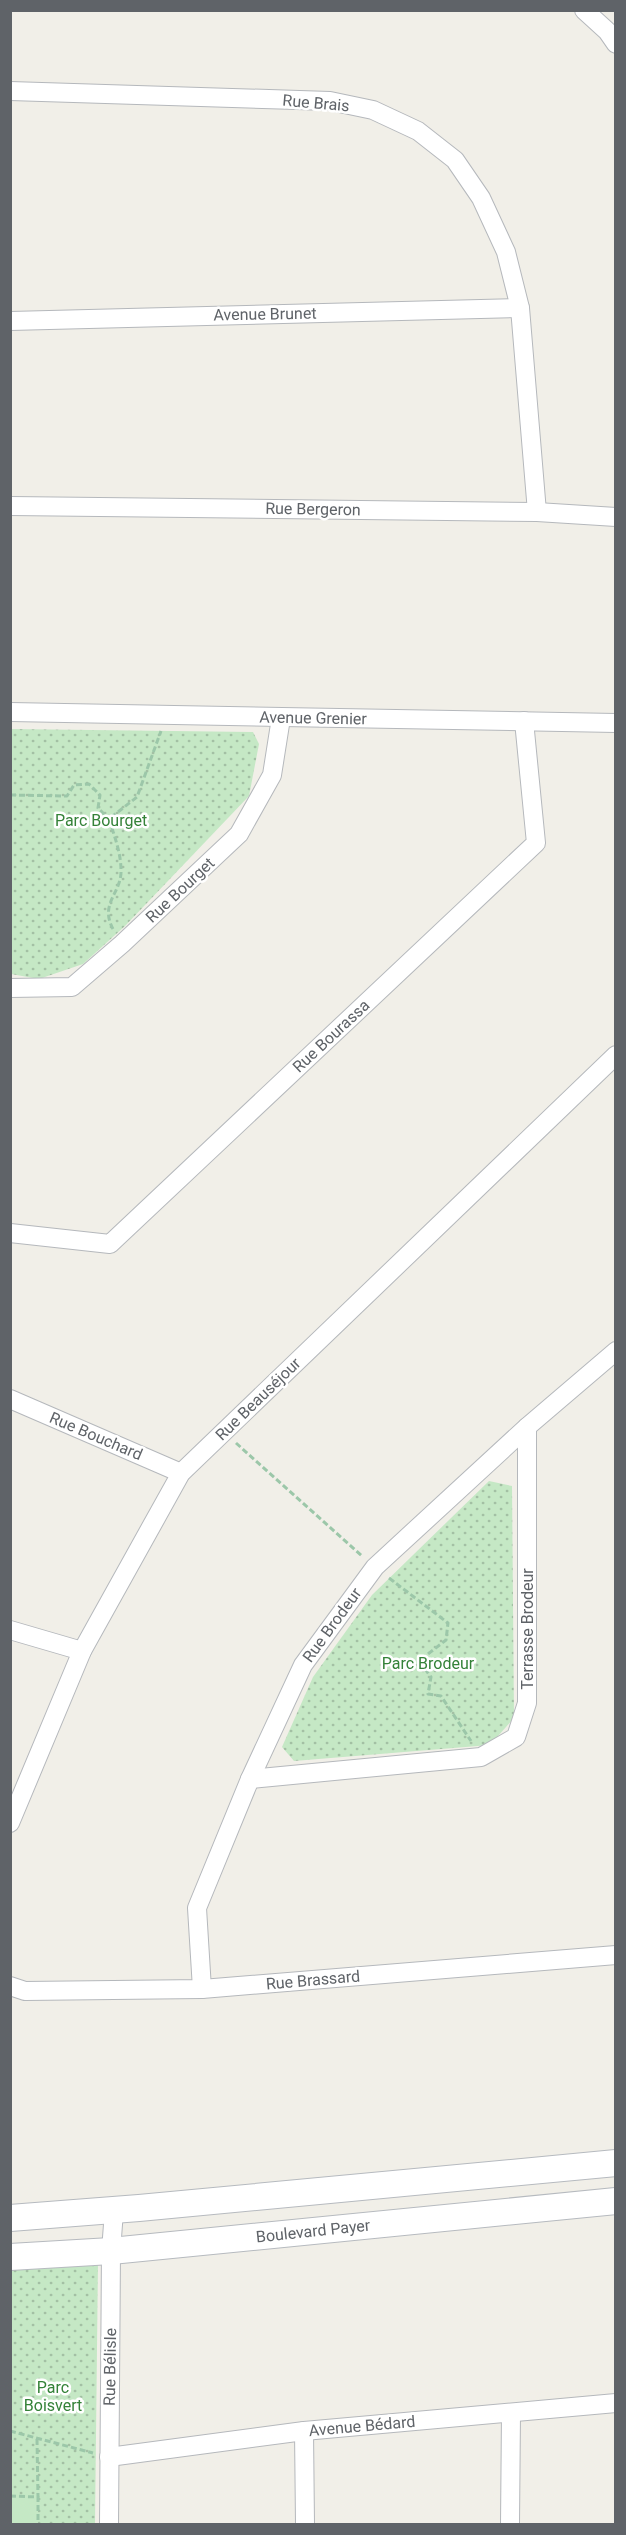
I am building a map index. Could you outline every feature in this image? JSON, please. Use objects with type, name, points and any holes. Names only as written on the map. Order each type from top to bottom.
[{"type":"street","points":[[584,10],[607,32],[615,44]]},
{"type":"street","name":"Rue Brais","points":[[10,91],[330,101],[373,110],[418,131],[455,160],[482,198],[506,252],[520,308],[537,512]]},
{"type":"street","name":"Avenue Brunet","points":[[10,321],[520,308]]},
{"type":"street","name":"Rue Bergeron","points":[[10,506],[537,512],[615,517]]},
{"type":"street","name":"Avenue Grenier","points":[[10,712],[615,723]]},
{"type":"street","name":"Rue Bourget","points":[[10,988],[72,987],[122,944],[239,834],[272,775],[280,718]]},
{"type":"street","name":"Rue Bourassa","points":[[10,1233],[110,1244],[536,843],[524,721]]},
{"type":"street","name":"Rue Beauséjour","points":[[10,1823],[82,1651],[181,1473],[615,1055]]},
{"type":"street","name":"Rue Brodeur","points":[[202,1989],[197,1908],[250,1779],[303,1665],[375,1567],[527,1427],[615,1351]]},
{"type":"street","name":"Rue Bouchard","points":[[10,1399],[181,1473]]},
{"type":"street","name":"Terrasse Brodeur","points":[[250,1779],[481,1757],[516,1737],[527,1703],[527,1427]]},
{"type":"street","points":[[10,1630],[82,1651]]},
{"type":"street","name":"Rue Brassard","points":[[10,1986],[25,1991],[202,1989],[615,1955]]},
{"type":"street","points":[[10,2218],[114,2211],[615,2163]]},
{"type":"street","name":"Boulevard Payer","points":[[10,2257],[111,2251],[615,2201]]},
{"type":"street","name":"Rue Bélisle","points":[[109,2524],[111,2251],[114,2211]]},
{"type":"street","name":"Avenue Bédard","points":[[109,2457],[304,2431],[615,2403]]},
{"type":"street","points":[[510,2524],[511,2413]]},
{"type":"street","points":[[304,2431],[305,2524]]},
{"type":"path","points":[[108,819],[137,797],[167,716]]},
{"type":"path","points":[[10,795],[67,796],[74,784],[89,784],[100,795],[98,808],[108,819],[122,872],[109,904],[108,919],[122,944]]},
{"type":"path","points":[[224,1432],[375,1567],[448,1623],[446,1640],[419,1661],[431,1677],[428,1694],[441,1696],[481,1757]]},
{"type":"path","points":[[10,2430],[109,2457]]},
{"type":"path","points":[[37,2438],[38,2524]]},
{"type":"path","points":[[10,2496],[38,2497]]},
{"type":"green space","name":"Parc Bourget","points":[[10,729],[253,732],[259,744],[249,796],[125,926],[83,964],[39,979],[11,974]]},
{"type":"green space","name":"Parc Brodeur","points":[[489,1481],[512,1486],[514,1718],[490,1745],[294,1761],[282,1747],[313,1677],[372,1595]]},
{"type":"green space","name":"Parc Boisvert","points":[[98,2261],[95,2524],[11,2524],[11,2268]]},
{"type":"green space","points":[[11,2496],[38,2497],[38,2524],[11,2524]]}]
